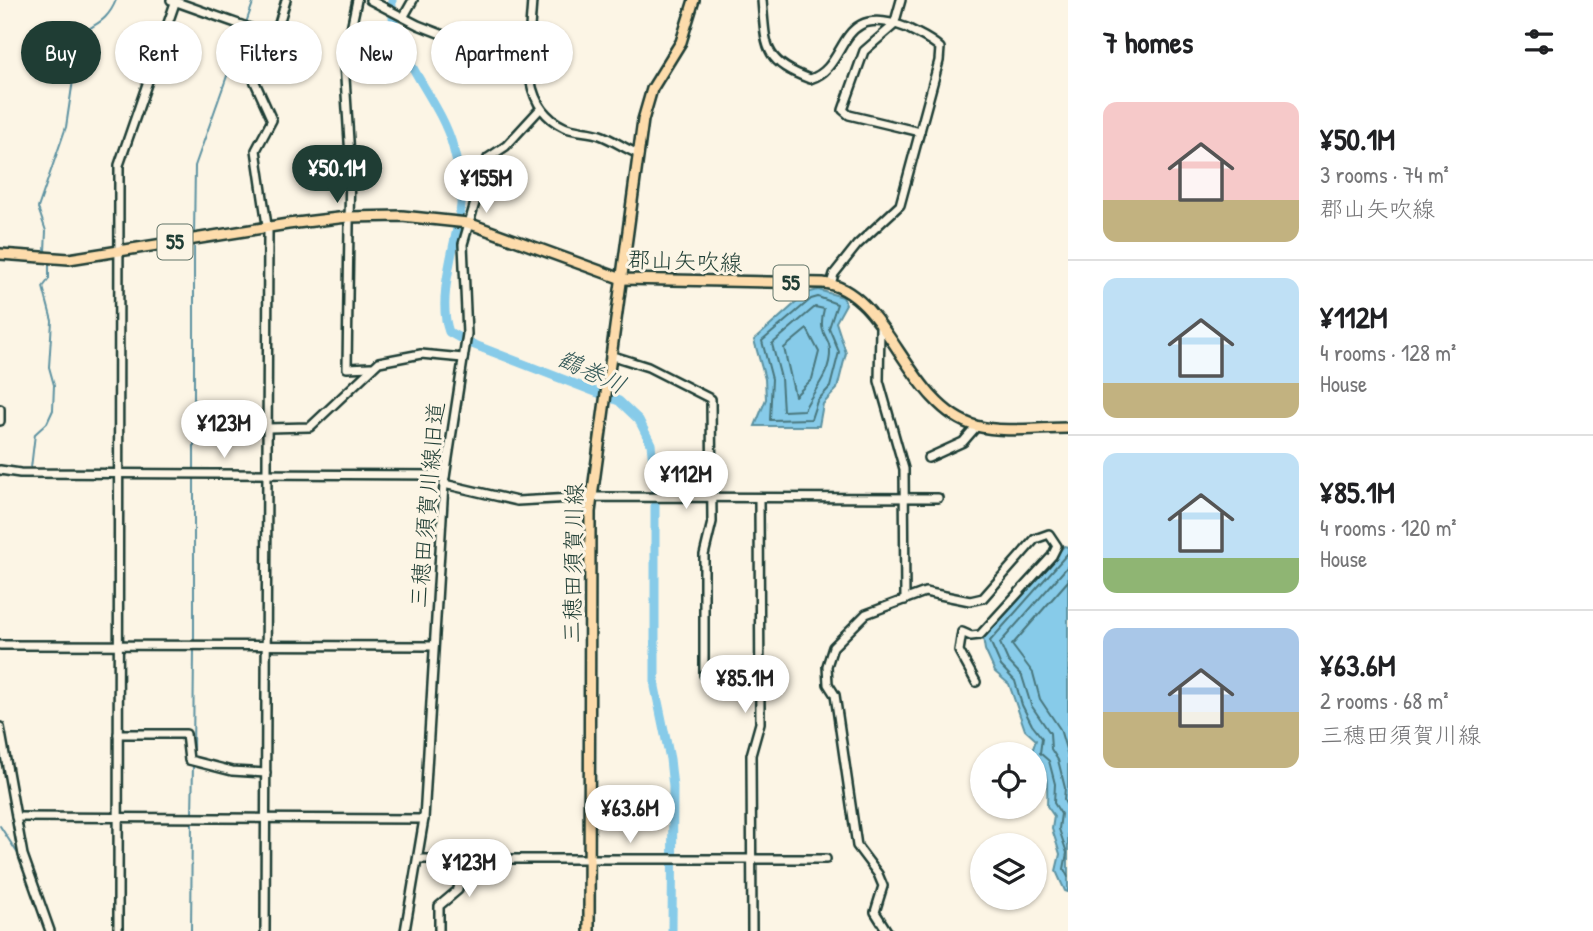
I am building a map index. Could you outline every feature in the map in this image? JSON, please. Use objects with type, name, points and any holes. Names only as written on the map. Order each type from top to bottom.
[{"type":"main road","name":"三穂田須賀川線","points":[[589,931],[591,497],[648,101],[681,42],[694,0]]},
{"type":"main road","name":"郡山矢吹線","points":[[0,254],[61,260],[351,217],[402,216],[460,222],[622,279],[831,284],[843,288],[860,300],[939,404],[977,426],[1068,428]]},
{"type":"street","points":[[280,21],[286,0]]},
{"type":"street","points":[[357,0],[344,62],[349,113],[351,217],[347,368],[371,367]]},
{"type":"street","points":[[370,0],[431,30]]},
{"type":"street","points":[[404,16],[413,0]]},
{"type":"street","points":[[531,21],[532,0]]},
{"type":"street","points":[[762,0],[767,39],[776,62],[791,72],[810,79],[823,69],[856,22],[876,17],[896,22],[940,48],[939,61],[900,205],[857,245],[834,274],[831,284]]},
{"type":"street","points":[[901,0],[896,22],[864,51],[843,110],[849,115],[919,132]]},
{"type":"street","points":[[118,931],[120,156],[174,1],[230,21]]},
{"type":"street","points":[[256,84],[272,120],[256,150],[267,228],[265,931]]},
{"type":"street","points":[[531,84],[541,108],[566,128],[601,135],[639,154]]},
{"type":"street","name":"三穂田須賀川線旧道","points":[[405,931],[424,819],[444,484],[467,334],[460,222],[487,161],[506,146],[541,108]]},
{"type":"street","points":[[880,328],[879,381],[902,453],[905,600]]},
{"type":"street","points":[[268,428],[310,427],[379,362],[416,355],[463,358]]},
{"type":"street","points":[[610,355],[648,367],[710,399],[712,526],[704,555],[704,675],[758,678]]},
{"type":"street","points":[[0,409],[0,421]]},
{"type":"street","points":[[928,458],[963,442],[977,426]]},
{"type":"street","points":[[0,470],[20,473],[445,475]]},
{"type":"street","points":[[444,484],[507,500],[591,497],[938,498]]},
{"type":"street","points":[[752,931],[751,755],[760,730],[759,498]]},
{"type":"street","points":[[883,930],[875,912],[883,892],[882,880],[857,846],[835,695],[828,684],[827,666],[836,642],[866,614],[925,592],[970,601],[983,598],[1035,538],[1044,534],[1053,538],[1057,546],[1052,556],[980,635],[971,636],[962,632],[959,651],[976,682]]},
{"type":"street","points":[[0,645],[434,646]]},
{"type":"street","points":[[0,727],[26,866],[50,931]]},
{"type":"street","points":[[118,734],[186,734],[189,760],[232,771],[266,773]]},
{"type":"street","points":[[16,817],[424,819]]},
{"type":"street","points":[[418,859],[826,859]]},
{"type":"street","points":[[439,931],[439,906],[458,890],[461,860]]},
{"type":"water","points":[[818,290],[843,297],[846,304],[836,322],[846,353],[837,389],[823,404],[819,426],[755,426],[766,399],[765,379],[754,340],[807,293]]},
{"type":"water","points":[[1064,546],[1068,547],[1068,892],[1065,891],[1056,871],[1060,854],[1052,829],[1054,816],[1047,806],[1047,742],[1035,742],[1025,730],[1009,684],[995,672],[985,650],[983,637]]},
{"type":"waterway","points":[[50,254],[45,251],[46,231],[38,208],[66,127],[79,40],[107,16],[116,0]]},
{"type":"waterway","points":[[247,21],[254,0]]},
{"type":"waterway","name":"鶴巻川","points":[[392,0],[398,38],[447,128],[458,169],[461,205],[445,303],[449,332],[467,342],[619,401],[639,420],[651,444],[655,483],[655,687],[673,787],[672,931]]},
{"type":"waterway","points":[[194,235],[195,166],[224,84]]},
{"type":"waterway","points":[[194,244],[194,473]]},
{"type":"waterway","points":[[31,468],[35,434],[47,423],[53,410],[54,385],[49,367],[52,321],[43,287],[49,279],[49,260]]},
{"type":"waterway","points":[[194,478],[194,643]]},
{"type":"waterway","points":[[193,759],[194,649]]},
{"type":"waterway","points":[[192,815],[193,764]]},
{"type":"waterway","points":[[191,931],[192,820]]},
{"type":"waterway","points":[[0,826],[20,857]]}]
